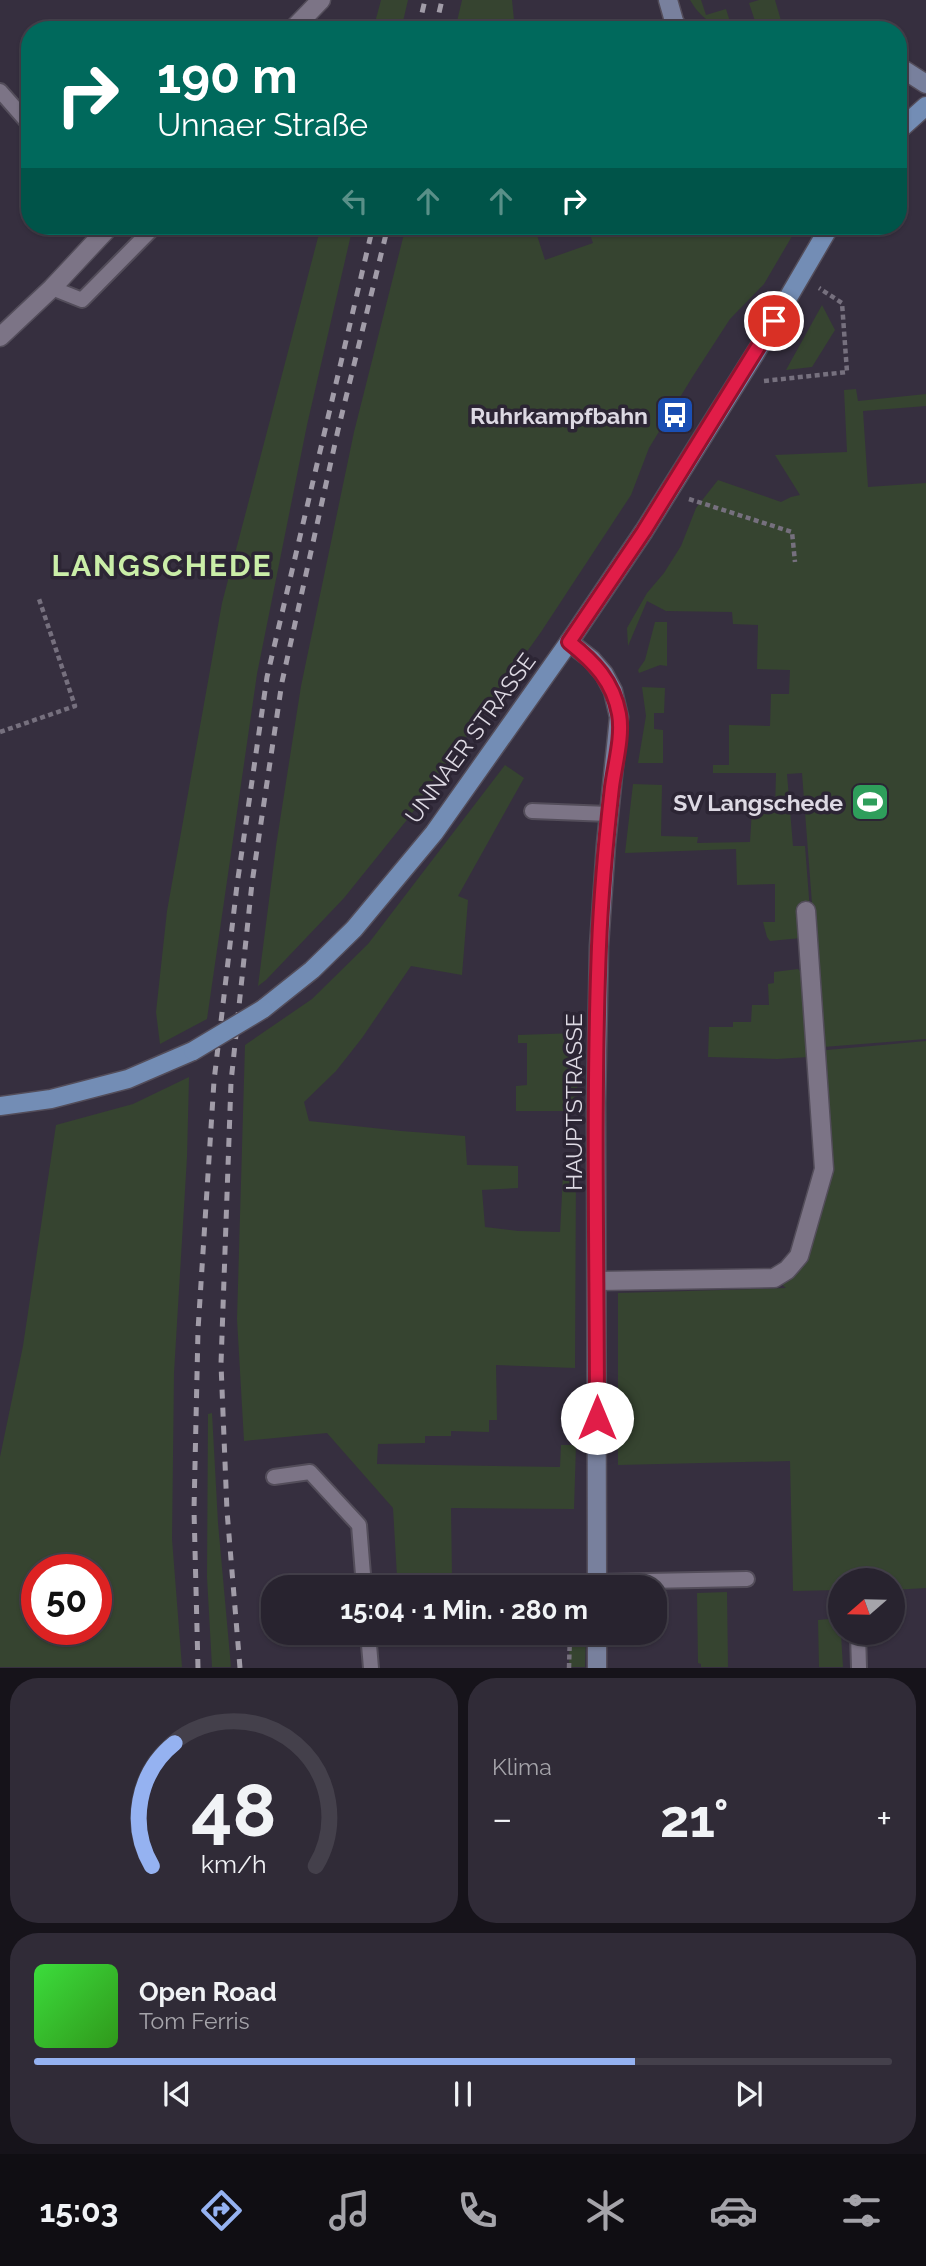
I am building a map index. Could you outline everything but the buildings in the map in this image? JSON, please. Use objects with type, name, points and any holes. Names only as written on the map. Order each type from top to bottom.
[{"type":"main road","points":[[668,0],[674,21]]},
{"type":"main road","points":[[907,72],[926,84]]},
{"type":"main road","points":[[907,123],[926,106]]},
{"type":"main road","name":"UNNAER STRASSE","points":[[0,1106],[51,1099],[128,1079],[193,1051],[263,1009],[312,970],[363,919],[433,833],[569,642],[736,384],[825,235]]},
{"type":"main road","name":"HAUPTSTRASSE","points":[[569,642],[591,659],[604,674],[613,691],[620,716],[599,946],[596,1103],[597,1575]]},
{"type":"main road","points":[[597,1645],[597,1668]]},
{"type":"street","points":[[301,21],[321,0]]},
{"type":"street","points":[[0,337],[52,288],[102,235]]},
{"type":"street","points":[[597,1281],[774,1278],[787,1270],[799,1256],[824,1169],[806,911]]},
{"type":"lane","points":[[0,91],[21,115]]},
{"type":"lane","points":[[52,288],[82,300],[146,235]]},
{"type":"lane","points":[[532,811],[609,814]]},
{"type":"lane","points":[[274,1476],[310,1472],[359,1525],[363,1575]]},
{"type":"lane","name":"HAUPTSTRASSE","points":[[667,1582],[747,1579]]},
{"type":"lane","points":[[369,1645],[371,1668]]},
{"type":"lane","points":[[858,1645],[859,1668]]},
{"type":"path","points":[[736,384],[847,372],[842,303],[800,277]]},
{"type":"path","points":[[668,492],[792,532],[794,562]]},
{"type":"path","points":[[0,732],[75,706],[38,596]]},
{"type":"path","points":[[569,1668],[570,1645]]},
{"type":"green space","points":[[381,0],[408,0],[403,21],[375,21]]},
{"type":"green space","points":[[462,0],[512,0],[514,21],[457,21]]},
{"type":"green space","points":[[690,0],[701,0],[706,15],[726,9],[730,21],[708,21]]},
{"type":"green space","points":[[775,0],[781,21],[755,21],[749,3]]},
{"type":"green space","points":[[319,235],[351,235],[307,425],[257,674],[207,1019],[160,1044],[156,1012],[167,911],[222,603]]},
{"type":"green space","points":[[404,235],[537,235],[545,260],[593,243],[590,235],[793,235],[764,284],[730,319],[693,376],[649,448],[631,495],[541,632],[410,816],[344,898],[258,986],[301,686],[354,432]]},
{"type":"green space","points":[[822,305],[835,330],[812,367],[786,370]]},
{"type":"green space","points":[[856,389],[858,401],[926,394],[926,406],[863,411],[868,487],[926,483],[926,1039],[823,1047],[802,773],[787,774],[793,846],[805,846],[810,911],[801,938],[770,941],[767,937],[763,922],[775,922],[775,884],[737,885],[736,849],[625,853],[633,784],[662,785],[661,836],[698,837],[697,843],[750,842],[752,810],[775,810],[776,773],[713,773],[713,765],[729,765],[729,725],[770,726],[771,694],[789,694],[790,670],[757,669],[758,625],[733,624],[732,612],[666,611],[647,601],[628,646],[627,628],[647,593],[681,546],[696,508],[718,480],[781,502],[800,495],[775,455],[847,452],[844,390]]},
{"type":"green space","points":[[655,622],[667,622],[667,666],[660,665],[639,673],[638,670],[645,660]]},
{"type":"green space","points":[[642,687],[665,688],[664,713],[654,713],[654,729],[663,730],[663,763],[638,763],[646,716]]},
{"type":"green space","points":[[505,765],[524,778],[458,896],[468,900],[462,975],[411,966],[362,1038],[336,1071],[304,1102],[309,1121],[465,1136],[467,1165],[518,1166],[518,1188],[482,1190],[485,1227],[560,1232],[563,1176],[576,1169],[575,1368],[496,1365],[497,1420],[489,1420],[489,1432],[451,1431],[451,1436],[425,1436],[425,1443],[378,1444],[377,1464],[560,1467],[561,1445],[576,1445],[574,1509],[451,1508],[452,1575],[397,1575],[393,1508],[327,1433],[244,1441],[237,1319],[245,1045],[312,999],[368,944]]},
{"type":"green space","points":[[798,969],[803,974],[809,1057],[708,1057],[709,1027],[733,1027],[733,1022],[751,1022],[752,1005],[769,1005],[768,984],[774,983],[774,972]]},
{"type":"green space","points":[[578,1033],[577,1111],[516,1111],[516,1086],[527,1085],[527,1043],[518,1043],[518,1035]]},
{"type":"green space","points":[[926,1041],[926,1588],[905,1589],[905,1568],[828,1568],[828,1590],[793,1591],[790,1461],[618,1465],[618,1293],[786,1288],[774,1278],[787,1270],[824,1169],[816,1051]]},
{"type":"green space","points":[[189,1077],[174,1373],[172,1539],[182,1667],[0,1667],[0,1457],[23,1346],[56,1125],[133,1104]]},
{"type":"green space","points":[[212,1413],[218,1523],[231,1667],[212,1667],[207,1577],[208,1414]]},
{"type":"green space","points":[[727,1592],[728,1667],[701,1667],[698,1663],[697,1593]]},
{"type":"green space","points":[[828,1619],[828,1645],[842,1645],[843,1667],[819,1667],[818,1620]]},
{"type":"green space","points":[[570,1645],[586,1645],[585,1667],[569,1667]]},
{"type":"railway","points":[[420,21],[425,0]]},
{"type":"railway","points":[[437,21],[442,0]]},
{"type":"railway","points":[[198,1668],[194,1510],[198,1330],[214,1081],[237,885],[267,677],[371,235]]},
{"type":"railway","points":[[240,1668],[227,1511],[221,1364],[231,1082],[252,883],[282,682],[338,430],[386,235]]},
{"type":"place","name":"Ruhrkampfbahn","points":[[675,415]]},
{"type":"place","name":"SV Langschede","points":[[870,802]]},
{"type":"district","name":"LANGSCHEDE","points":[[162,565]]},
{"type":"route","points":[[597,1418],[596,1103],[599,946],[606,844],[620,716],[613,691],[604,674],[591,659],[569,642],[644,531],[774,321]]}]
